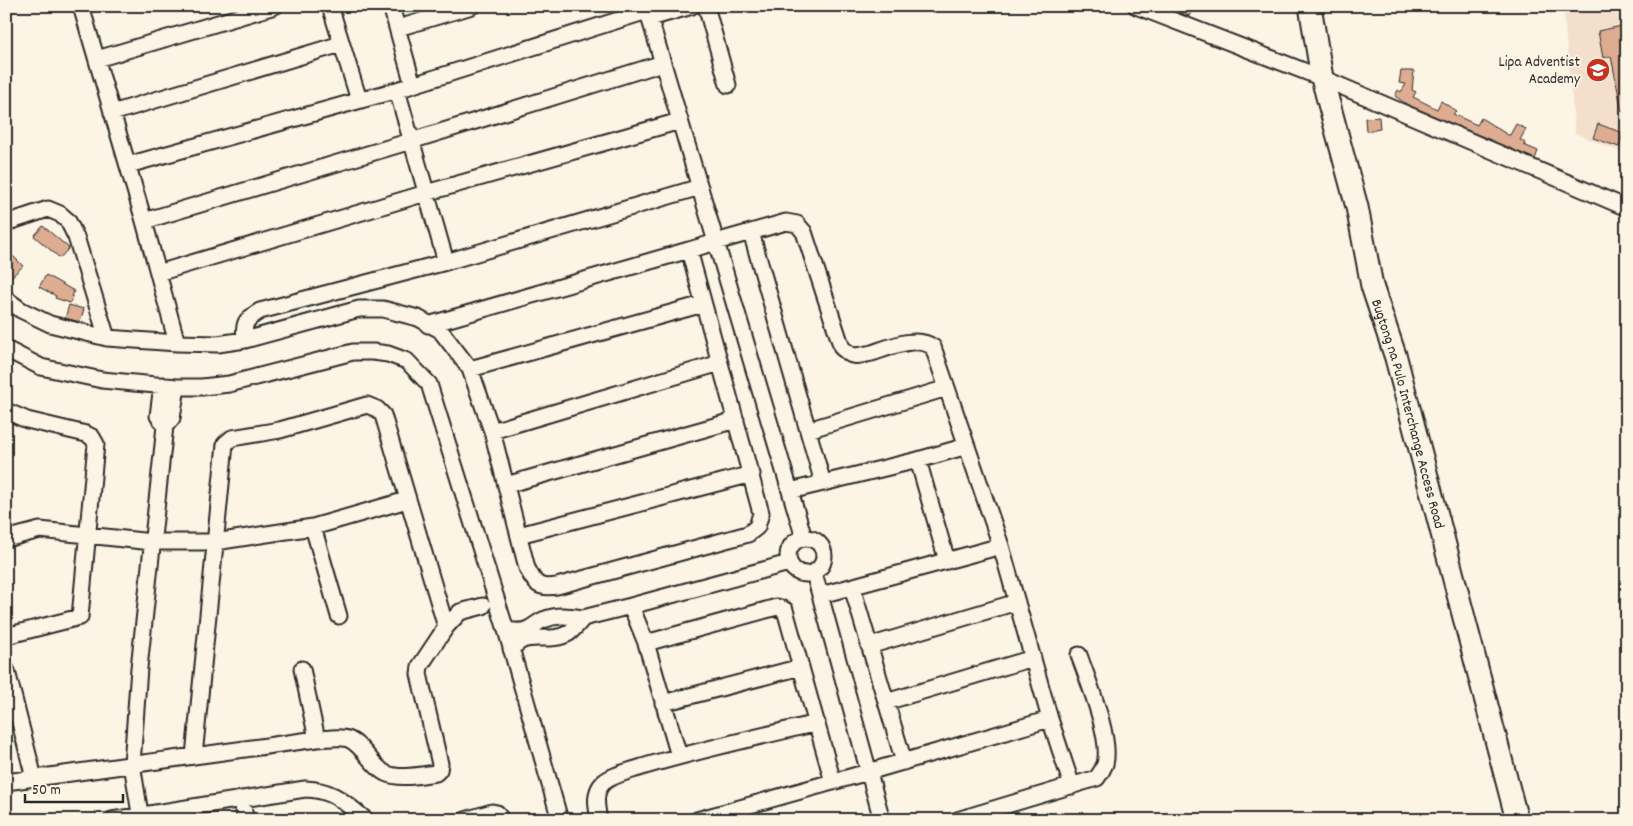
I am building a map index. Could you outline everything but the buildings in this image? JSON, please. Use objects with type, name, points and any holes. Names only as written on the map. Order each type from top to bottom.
[{"type":"main road","name":"Bugtong na Pulo Interchange Access Road","points":[[1310,6],[1322,78],[1357,207],[1372,286],[1396,358],[1517,820]]},
{"type":"street","points":[[97,59],[275,6]]},
{"type":"street","points":[[330,6],[359,100]]},
{"type":"street","points":[[391,6],[413,85]]},
{"type":"street","points":[[398,28],[472,6]]},
{"type":"street","points":[[128,165],[397,90],[648,12],[692,6]]},
{"type":"street","points":[[706,6],[728,85]]},
{"type":"street","points":[[1136,6],[1322,78],[1627,208]]},
{"type":"street","points":[[83,7],[177,343]]},
{"type":"street","points":[[648,12],[804,538]]},
{"type":"street","points":[[112,113],[342,44]]},
{"type":"street","points":[[144,220],[411,141],[663,63]]},
{"type":"street","points":[[397,90],[446,262]]},
{"type":"street","points":[[158,273],[426,193],[680,121]]},
{"type":"street","points":[[245,340],[244,328],[248,318],[260,311],[446,262],[700,187]]},
{"type":"street","points":[[6,223],[48,210],[60,214],[68,221],[76,237],[107,338]]},
{"type":"street","points":[[428,325],[786,222],[797,224],[804,232],[842,348],[852,355],[862,356],[917,341],[928,343],[934,347],[1001,546],[1050,719],[1072,786]]},
{"type":"street","points":[[751,232],[823,483]]},
{"type":"street","points":[[6,299],[21,310],[50,324],[107,338],[177,343],[218,344],[245,340],[359,310],[383,309],[418,318],[440,330],[470,369],[492,431],[527,568],[533,581],[540,586],[547,587],[557,586],[748,534],[757,527],[761,513],[752,474],[689,250]]},
{"type":"street","points":[[352,287],[359,310]]},
{"type":"street","points":[[470,369],[703,304]]},
{"type":"street","points":[[6,349],[41,366],[102,380],[169,386],[202,387],[229,384],[353,352],[388,354],[408,362],[429,384],[506,630],[560,820]]},
{"type":"street","points":[[492,431],[720,363]]},
{"type":"street","points":[[140,817],[132,764],[139,668],[165,426],[172,418],[169,386]]},
{"type":"street","points":[[808,430],[947,388]]},
{"type":"street","points":[[194,756],[225,444],[228,440],[280,430],[367,405],[377,409],[383,416],[446,627]]},
{"type":"street","points":[[6,411],[27,420],[86,434],[92,437],[96,444],[80,617],[6,636]]},
{"type":"street","points":[[506,485],[736,420]]},
{"type":"street","points":[[790,491],[967,446]]},
{"type":"street","points":[[918,460],[947,561]]},
{"type":"street","points":[[519,535],[752,474]]},
{"type":"street","points":[[6,539],[40,530],[152,542],[215,542],[313,527],[407,500]]},
{"type":"street","points":[[313,527],[339,616]]},
{"type":"street","points":[[804,538],[815,540],[823,549],[824,560],[822,565],[814,573],[808,575],[797,572],[789,563],[788,552],[790,547],[804,538]]},
{"type":"street","points":[[821,595],[1001,546]]},
{"type":"street","points":[[506,630],[520,632],[541,620],[553,617],[566,615],[583,618],[789,563]]},
{"type":"street","points":[[814,573],[882,820]]},
{"type":"street","points":[[852,587],[904,762]]},
{"type":"street","points":[[869,646],[1017,602]]},
{"type":"street","points":[[6,782],[317,739],[348,739],[384,772],[393,775],[436,773],[439,770],[440,764],[418,674],[420,666],[446,627],[460,612],[483,606]]},
{"type":"street","points":[[631,606],[646,643],[679,756]]},
{"type":"street","points":[[646,643],[777,607],[786,610],[833,782]]},
{"type":"street","points":[[511,649],[522,640],[560,637],[570,632],[583,618]]},
{"type":"street","points":[[957,820],[1097,778],[1105,764],[1105,743],[1101,721],[1079,655]]},
{"type":"street","points":[[886,702],[1033,658]]},
{"type":"street","points":[[663,702],[801,667]]},
{"type":"street","points":[[302,669],[317,739]]},
{"type":"street","points":[[7,671],[34,778]]},
{"type":"street","points":[[697,820],[1050,719]]},
{"type":"street","points":[[599,820],[596,798],[602,783],[617,775],[679,756],[816,723]]},
{"type":"street","points":[[112,820],[305,789],[320,790],[338,797],[366,820]]},
{"type":"street","points":[[241,800],[246,820]]},
{"type":"street","points":[[465,820],[492,812],[497,813],[501,820]]},
{"type":"shaded area","name":"Lipa Adventist Academy","points":[[1563,6],[1627,6],[1627,155],[1575,133]]},
{"type":"place","name":"Lipa Adventist Academy","points":[[1598,70]]}]
